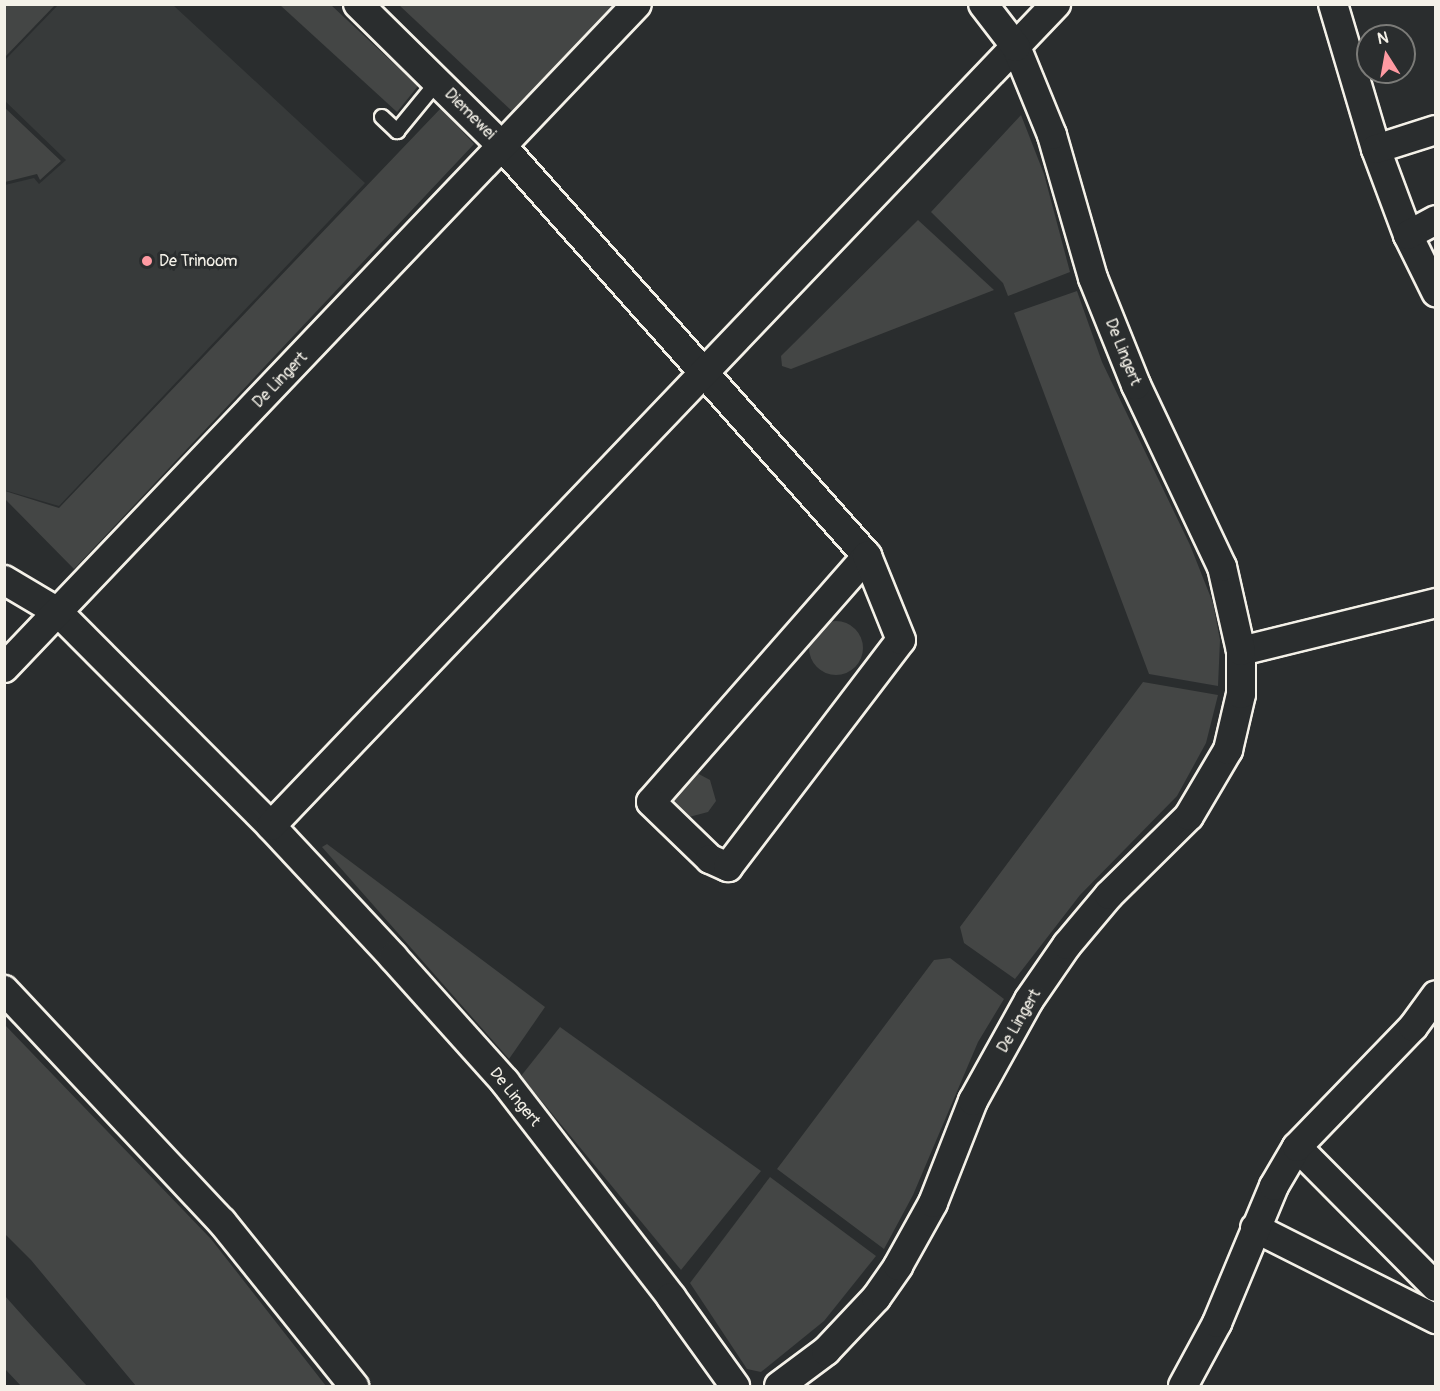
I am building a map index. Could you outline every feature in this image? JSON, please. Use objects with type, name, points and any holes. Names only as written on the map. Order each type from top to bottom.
[{"type":"street","name":"Diemewei","points":[[358,4],[502,146]]},
{"type":"street","name":"De Lingert","points":[[4,668],[637,4]]},
{"type":"street","name":"De Lingert","points":[[779,1386],[826,1351],[876,1298],[933,1203],[974,1101],[1029,1000],[1067,945],[1109,895],[1189,816],[1228,750],[1241,694],[1241,651],[1222,567],[1136,385],[1102,299],[1052,135],[1016,47],[983,4]]},
{"type":"street","points":[[271,826],[1056,4]]},
{"type":"street","points":[[1333,4],[1376,149],[1408,235],[1436,292]]},
{"type":"street","points":[[1376,149],[1436,130]]},
{"type":"street","points":[[502,146],[867,556],[901,640],[728,867],[710,859],[651,802],[867,556]]},
{"type":"street","points":[[1408,235],[1436,220]]},
{"type":"street","name":"De Lingert","points":[[4,580],[58,612],[271,826],[505,1082],[671,1297],[735,1386]]},
{"type":"street","points":[[1241,651],[1436,603]]},
{"type":"street","points":[[4,990],[222,1222],[354,1386]]},
{"type":"street","points":[[1183,1386],[1218,1323],[1255,1228],[1298,1147],[1413,1027],[1436,995]]},
{"type":"street","points":[[1298,1147],[1436,1287]]},
{"type":"street","points":[[1255,1228],[1436,1318]]},
{"type":"lane","name":"Diemewei","points":[[382,117],[397,131],[438,81]]},
{"type":"shaded area","points":[[4,5],[55,5],[5,57]]},
{"type":"shaded area","name":"De Trinoom","points":[[58,5],[173,5],[365,183],[59,506],[4,490],[5,185],[34,178],[39,184],[66,160],[5,101],[5,60]]},
{"type":"shaded area","points":[[280,5],[331,5],[418,86],[397,112]]},
{"type":"shaded area","points":[[399,5],[615,5],[513,112]]},
{"type":"shaded area","points":[[4,107],[61,161],[40,180],[37,174],[5,182]]},
{"type":"shaded area","points":[[441,108],[474,144],[74,569],[5,499],[5,491],[59,508]]},
{"type":"shaded area","points":[[1021,115],[1044,174],[1070,272],[1008,296],[1003,283],[931,212]]},
{"type":"shaded area","points":[[918,220],[994,290],[791,369],[782,366],[781,356]]},
{"type":"shaded area","points":[[1077,291],[1102,362],[1190,545],[1213,603],[1220,640],[1218,686],[1149,674],[1014,313]]},
{"type":"shaded area","points":[[831,621],[841,621],[851,625],[859,633],[863,648],[859,663],[851,671],[841,675],[831,675],[821,671],[813,663],[809,653],[809,643],[813,633],[821,625]]},
{"type":"shaded area","points":[[1143,682],[1218,695],[1206,743],[1177,796],[1080,895],[1015,979],[964,943],[960,927]]},
{"type":"shaded area","points":[[695,772],[710,780],[716,801],[708,812],[689,817],[680,813],[671,801]]},
{"type":"shaded area","points":[[327,844],[545,1007],[509,1059],[322,847]]},
{"type":"shaded area","points":[[950,958],[1004,999],[978,1042],[913,1195],[884,1249],[777,1169],[934,960]]},
{"type":"shaded area","points":[[5,1025],[211,1239],[326,1386],[136,1386],[31,1260],[5,1234]]},
{"type":"shaded area","points":[[560,1027],[761,1171],[681,1270],[521,1076]]},
{"type":"shaded area","points":[[770,1177],[876,1256],[824,1321],[761,1372],[747,1369],[690,1283]]},
{"type":"shaded area","points":[[5,1296],[87,1386],[21,1386],[5,1369]]},
{"type":"place","name":"De Trinoom","points":[[147,261]]}]
